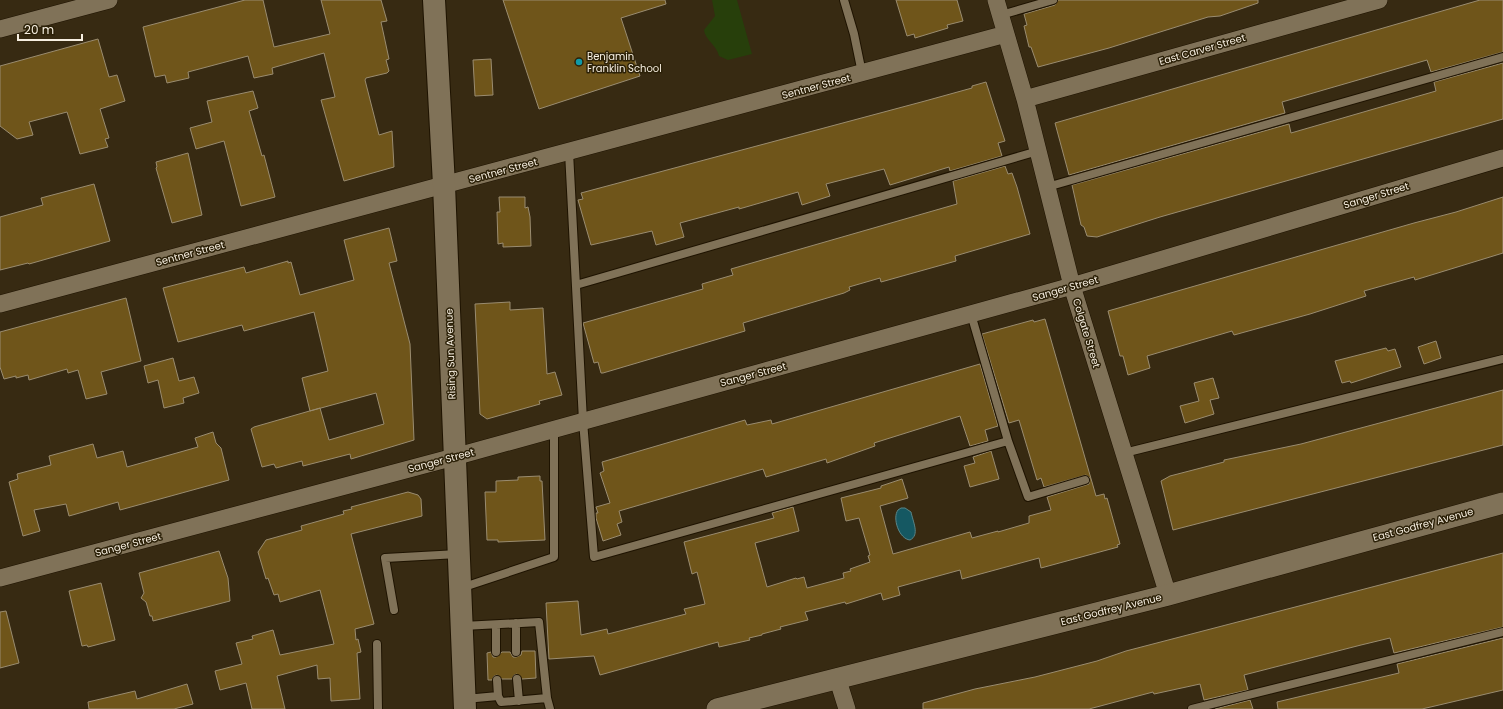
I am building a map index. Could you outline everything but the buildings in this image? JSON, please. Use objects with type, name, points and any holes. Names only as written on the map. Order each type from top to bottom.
[{"type":"main road","name":"Rising Sun Avenue","points":[[434,0],[444,185],[465,704]]},
{"type":"street","points":[[0,30],[110,0]]},
{"type":"street","name":"East Carver Street","points":[[1025,99],[1380,0]]},
{"type":"street","name":"Colgate Street","points":[[998,8],[1025,99],[1072,286],[1168,595]]},
{"type":"street","name":"Sentner Street","points":[[0,304],[1006,34]]},
{"type":"street","name":"Sanger Street","points":[[0,578],[454,457],[1072,286],[1503,158]]},
{"type":"street","name":"East Godfrey Avenue","points":[[717,709],[837,677],[1168,595],[1503,503]]},
{"type":"street","points":[[837,677],[847,709]]},
{"type":"lane","points":[[844,0],[854,34],[862,73]]},
{"type":"lane","points":[[998,8],[1053,0]]},
{"type":"lane","points":[[1047,187],[1503,57]]},
{"type":"lane","points":[[576,285],[1038,151]]},
{"type":"lane","points":[[569,152],[583,421],[594,557],[1008,440]]},
{"type":"lane","points":[[971,314],[1008,440],[1028,497],[1085,480]]},
{"type":"lane","points":[[1124,453],[1503,359]]},
{"type":"lane","points":[[460,588],[554,557],[554,429]]},
{"type":"lane","points":[[394,610],[385,558],[458,554]]},
{"type":"lane","points":[[462,626],[539,622],[547,698],[550,709]]},
{"type":"lane","points":[[516,623],[516,652]]},
{"type":"lane","points":[[496,625],[496,652]]},
{"type":"lane","points":[[1192,709],[1503,632]]},
{"type":"lane","points":[[377,644],[378,709]]},
{"type":"lane","points":[[518,679],[518,701]]},
{"type":"lane","points":[[497,680],[498,696],[501,702],[547,698]]},
{"type":"lane","points":[[465,704],[498,696]]},
{"type":"green space","points":[[712,0],[737,0],[752,54],[728,60],[719,56],[716,48],[706,37],[704,30],[715,16]]},
{"type":"water","points":[[901,508],[905,508],[911,512],[915,535],[910,540],[903,536],[896,523],[896,514]]},
{"type":"place","name":"Benjamin Franklin School","points":[[579,62]]}]
